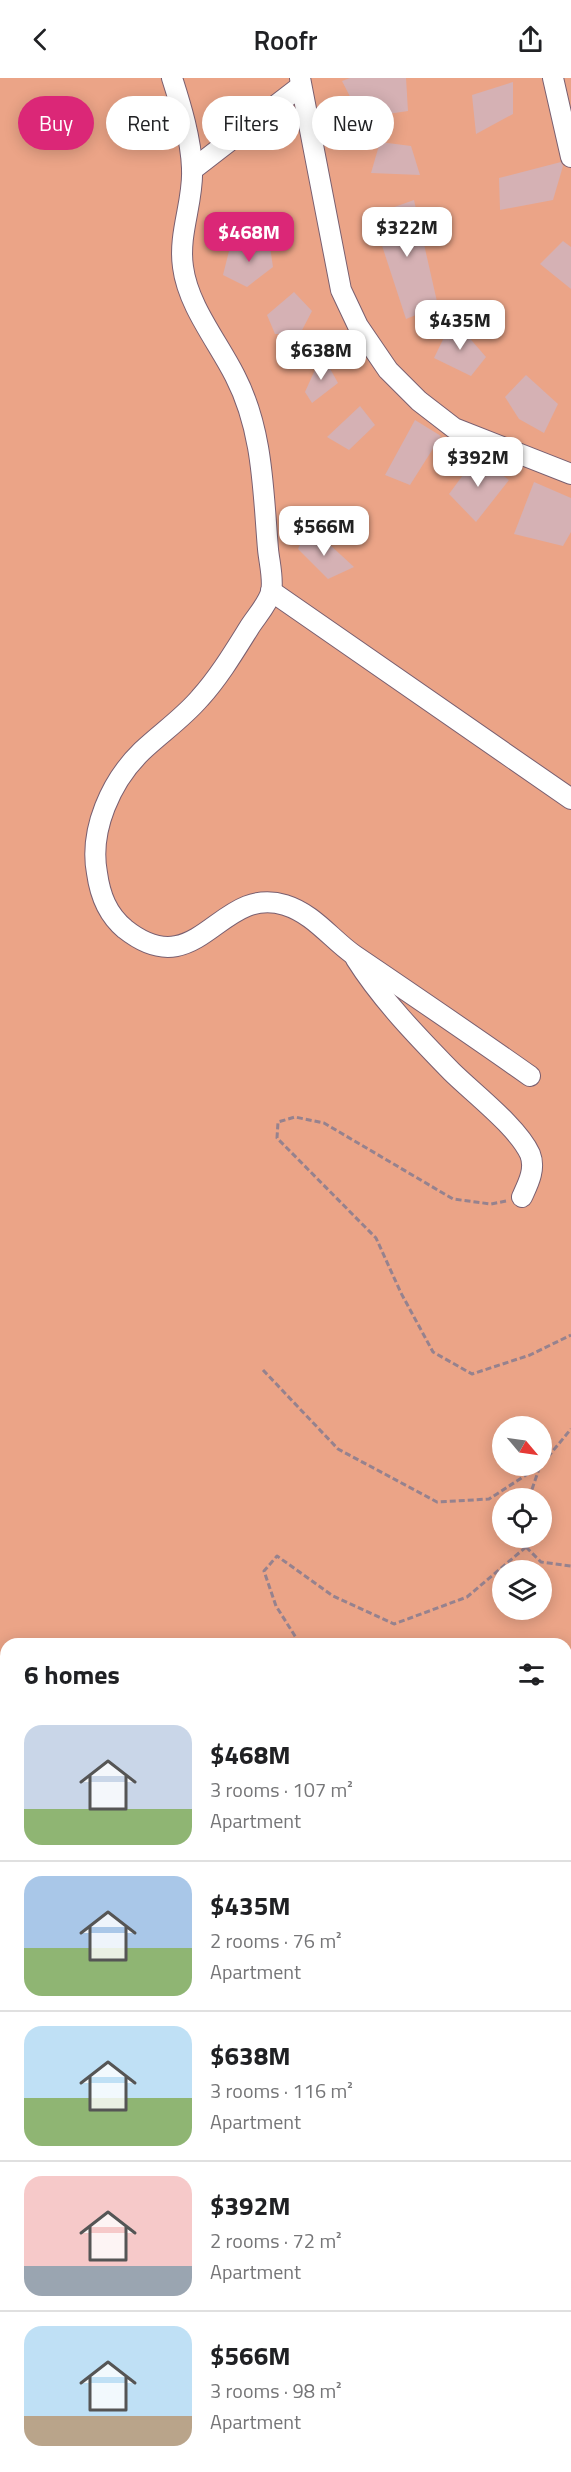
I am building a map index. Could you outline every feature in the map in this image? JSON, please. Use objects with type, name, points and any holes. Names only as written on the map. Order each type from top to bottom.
[{"type":"street","points":[[172,78],[192,170],[182,238],[183,268],[190,293],[236,377],[254,422],[260,451],[272,591],[227,664],[201,698],[141,753],[115,787],[101,817],[95,842],[95,865],[100,895],[113,917],[126,930],[147,942],[169,947],[187,945],[240,907],[262,902],[283,904],[302,912],[353,954],[530,1076]]},
{"type":"street","points":[[553,78],[571,157]]},
{"type":"street","points":[[192,170],[301,82],[340,290],[358,326],[388,370],[419,401],[454,428],[571,474]]},
{"type":"street","points":[[272,591],[571,799]]},
{"type":"street","points":[[353,954],[373,986],[530,1155],[532,1176],[522,1197]]},
{"type":"path","points":[[522,1197],[491,1204],[453,1199],[324,1123],[296,1117],[278,1122],[278,1138],[376,1238],[401,1293],[433,1352],[472,1374],[530,1355],[571,1335]]},
{"type":"path","points":[[263,1370],[338,1449],[437,1502],[489,1498],[524,1476]]},
{"type":"path","points":[[552,1452],[571,1429]]},
{"type":"path","points":[[296,1638],[276,1606],[264,1571],[277,1556],[333,1596],[394,1624],[467,1597],[525,1548]]},
{"type":"path","points":[[527,1548],[541,1562],[571,1566]]},
{"type":"shaded area","points":[[0,78],[571,78],[571,1638],[0,1638]]},
{"type":"building","points":[[350,78],[406,78],[408,111],[394,113],[394,96],[350,96],[342,81]]},
{"type":"building","points":[[513,82],[513,114],[476,134],[472,95]]},
{"type":"building","points":[[394,144],[411,146],[420,175],[371,173],[378,150],[394,150]]},
{"type":"building","points":[[561,162],[563,166],[553,200],[500,210],[499,178]]},
{"type":"building","points":[[414,200],[438,306],[406,319],[372,215]]},
{"type":"building","points":[[269,240],[273,267],[247,287],[223,275],[229,251]]},
{"type":"building","points":[[563,241],[571,247],[571,289],[540,264]]},
{"type":"building","points":[[294,292],[312,311],[300,334],[275,334],[267,315]]},
{"type":"building","points":[[453,319],[486,357],[471,376],[434,358]]},
{"type":"building","points":[[322,354],[338,383],[312,403],[305,392]]},
{"type":"building","points":[[526,375],[558,404],[544,433],[519,419],[505,397]]},
{"type":"building","points":[[360,406],[375,425],[349,450],[327,437]]},
{"type":"building","points":[[415,420],[441,436],[410,485],[385,475]]},
{"type":"building","points":[[477,456],[509,480],[476,522],[449,494]]},
{"type":"building","points":[[534,482],[571,498],[571,532],[563,546],[514,534]]},
{"type":"building","points":[[305,533],[328,543],[354,567],[328,579],[298,549]]}]
